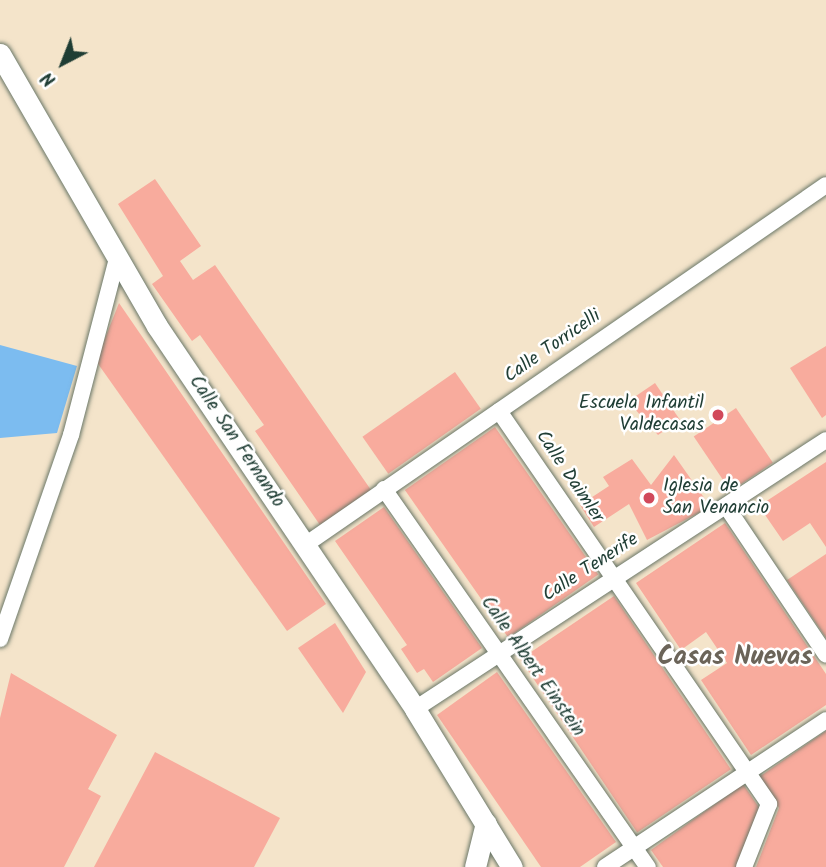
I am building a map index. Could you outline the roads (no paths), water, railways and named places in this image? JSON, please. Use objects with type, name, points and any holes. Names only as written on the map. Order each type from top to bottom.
[{"type":"street","name":"Calle San Fernando","points":[[0,54],[117,258],[415,709],[512,867]]},
{"type":"street","name":"Calle Torricelli","points":[[305,545],[826,185]]},
{"type":"street","points":[[0,639],[71,435],[117,258]]},
{"type":"street","name":"Calle Daimler","points":[[499,411],[769,804],[744,867]]},
{"type":"street","name":"Calle Tenerife","points":[[415,709],[826,440]]},
{"type":"street","name":"Calle Albert Einstein","points":[[384,489],[496,654],[648,867]]},
{"type":"street","points":[[726,506],[826,655]]},
{"type":"street","points":[[605,867],[826,720]]},
{"type":"street","points":[[474,867],[486,822]]},
{"type":"street","points":[[481,867],[497,867]]},
{"type":"water","points":[[0,345],[77,366],[57,433],[0,438]]},
{"type":"place","name":"Escuela Infantil Valdecasas","points":[[718,415]]},
{"type":"place","name":"Iglesia de San Venancio","points":[[649,498]]},
{"type":"district","name":"Casas Nuevas","points":[[735,658]]}]
